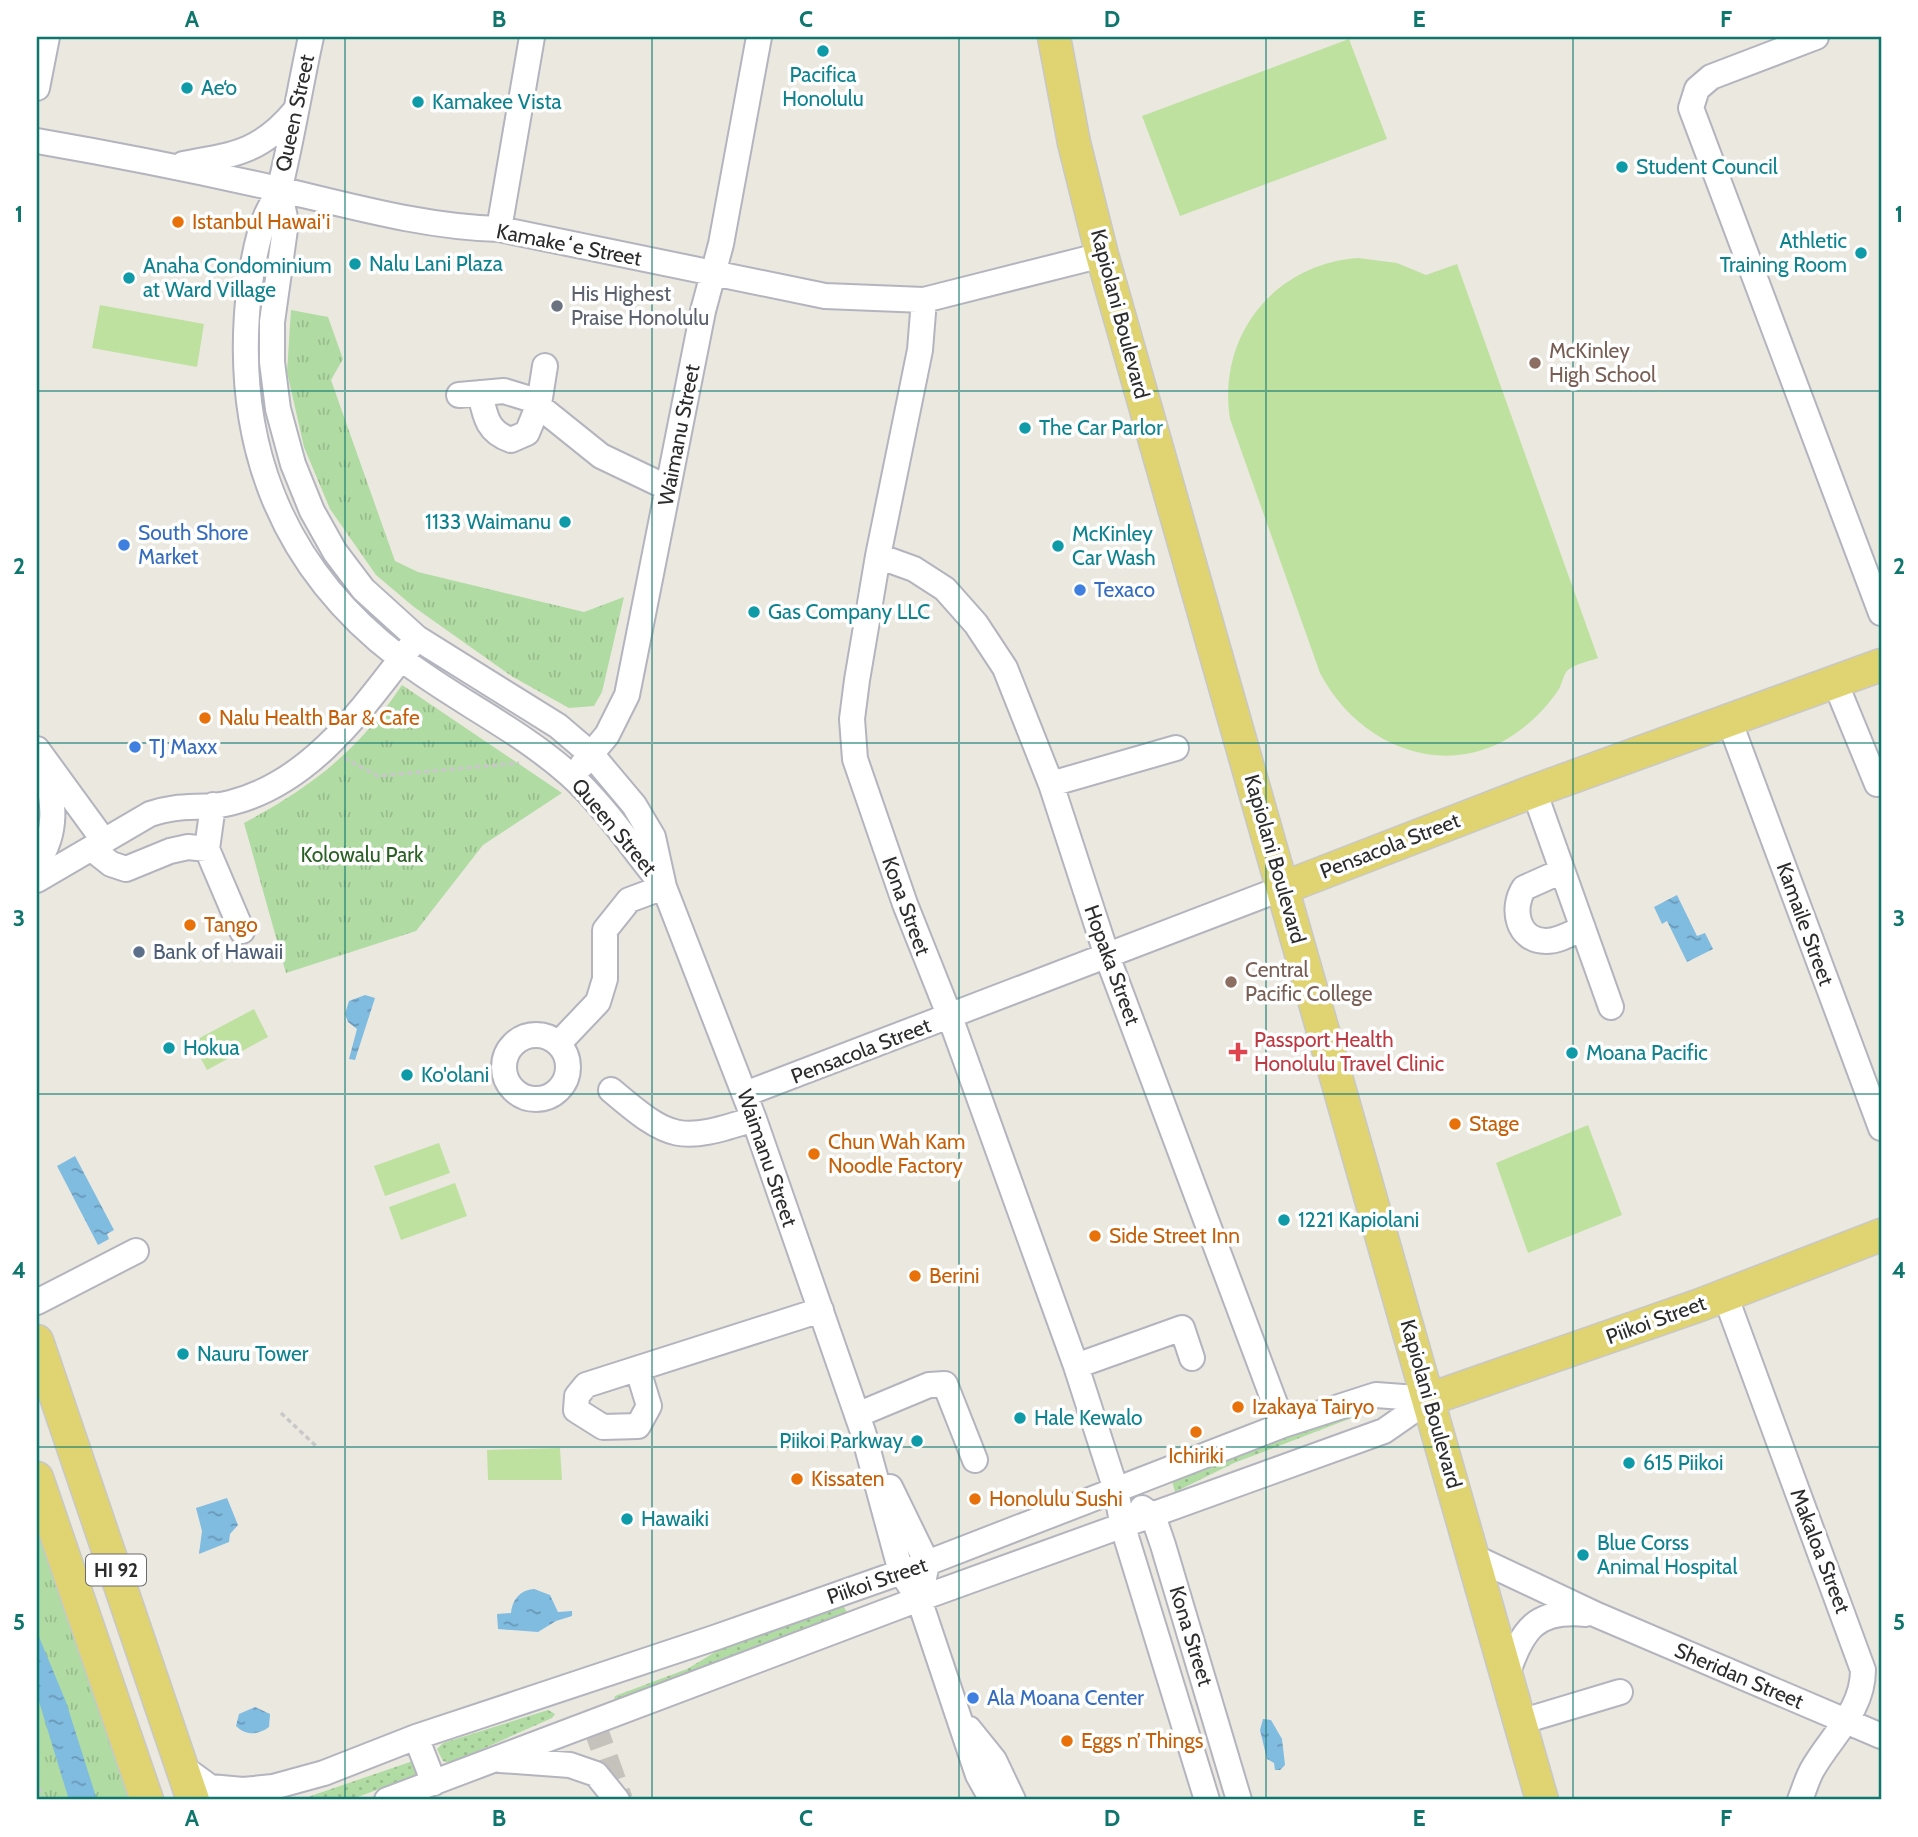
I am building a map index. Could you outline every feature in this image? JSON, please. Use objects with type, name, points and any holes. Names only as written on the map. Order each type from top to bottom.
[{"type":"main road","name":"Kapiolani Boulevard","points":[[1054,37],[1074,143],[1102,255],[1430,1399],[1542,1800]]},
{"type":"main road","name":"Pensacola Street","points":[[1283,888],[1534,791],[1881,665]]},
{"type":"main road","name":"Piikoi Street","points":[[1430,1399],[1724,1295],[1881,1235]]},
{"type":"main road","name":"HI 92","points":[[37,1341],[193,1800]]},
{"type":"main road","name":"HI 92","points":[[37,1478],[146,1800]]},
{"type":"street","points":[[37,88],[47,37]]},
{"type":"street","name":"Queen Street","points":[[311,37],[279,190],[265,217],[250,281],[246,335],[250,416],[261,468],[284,520],[310,565],[344,609],[400,659],[534,746],[572,776],[664,887]]},
{"type":"street","points":[[499,229],[532,37]]},
{"type":"street","name":"Waimanu Street","points":[[572,776],[607,735],[627,695],[712,274],[721,244],[759,37]]},
{"type":"street","points":[[1816,37],[1711,77],[1697,89],[1691,108],[1881,613]]},
{"type":"street","points":[[175,165],[250,150],[278,131],[295,110]]},
{"type":"street","name":"Kamakeʻe Street","points":[[37,141],[175,165],[424,222],[499,229],[825,296],[924,300],[1102,255]]},
{"type":"street","name":"Queen Street","points":[[279,190],[286,222],[272,322],[272,362],[278,409],[293,464],[312,511],[335,552],[363,589],[417,638],[558,726],[592,755],[634,806],[653,836],[664,887]]},
{"type":"street","name":"Kona Street","points":[[924,300],[920,350],[878,556],[852,719],[855,759],[909,915],[950,1017],[1076,1366],[1116,1490],[1123,1527],[1207,1800]]},
{"type":"street","points":[[545,366],[539,404],[527,433],[511,440],[496,435],[469,394],[504,391],[539,404],[601,456],[668,488]]},
{"type":"street","name":"Hopaka Street","points":[[878,556],[899,562],[936,582],[954,597],[976,624],[1005,668],[1051,784],[1107,956],[1283,1426]]},
{"type":"street","points":[[37,880],[150,814],[170,806],[213,805],[241,800],[304,765],[350,723],[417,638]]},
{"type":"street","points":[[1835,682],[1877,784]]},
{"type":"street","name":"Kamaile Street","points":[[1729,720],[1881,1128]]},
{"type":"street","points":[[1051,784],[1176,748]]},
{"type":"street","points":[[40,754],[111,864],[126,869],[170,851],[188,847],[207,849]]},
{"type":"street","points":[[37,863],[53,827],[54,804],[40,754]]},
{"type":"street","points":[[1534,791],[1611,1007]]},
{"type":"street","points":[[213,805],[207,849],[242,931]]},
{"type":"street","points":[[1562,871],[1524,888],[1516,906],[1517,916],[1527,933],[1546,941],[1583,928]]},
{"type":"street","points":[[559,1043],[598,1002],[605,979],[606,930],[629,900],[664,887]]},
{"type":"street","name":"Waimanu Street","points":[[664,887],[745,1094],[821,1310],[860,1424],[901,1572],[919,1599],[978,1775],[992,1800]]},
{"type":"street","name":"Pensacola Street","points":[[745,1094],[1283,888]]},
{"type":"street","points":[[611,1090],[645,1118],[678,1135],[707,1134],[754,1119]]},
{"type":"street","points":[[37,1302],[136,1251]]},
{"type":"street","name":"Makaloa Street","points":[[1724,1295],[1860,1657],[1863,1684],[1846,1722],[1813,1769],[1800,1800]]},
{"type":"street","points":[[638,1370],[821,1310]]},
{"type":"street","points":[[1076,1366],[1182,1328],[1192,1358]]},
{"type":"street","points":[[860,1424],[929,1385],[945,1384],[975,1460]]},
{"type":"street","name":"Piikoi Street","points":[[181,1766],[209,1787],[243,1790],[273,1787],[324,1773],[416,1737],[927,1563],[1283,1426],[1376,1395],[1430,1399]]},
{"type":"street","name":"Piikoi Street","points":[[387,1800],[919,1599],[1384,1431],[1430,1399]]},
{"type":"street","name":"Waimanu Street","points":[[860,1424],[927,1563]]},
{"type":"street","points":[[1116,1490],[1153,1516]]},
{"type":"street","name":"Kona Street","points":[[1153,1516],[1239,1800]]},
{"type":"street","name":"Sheridan Street","points":[[1474,1557],[1597,1615],[1881,1736]]},
{"type":"street","points":[[919,1599],[927,1563]]},
{"type":"street","name":"Sheridan Street","points":[[1507,1675],[1518,1644],[1539,1620],[1555,1613],[1597,1615]]},
{"type":"street","points":[[569,1687],[594,1724]]},
{"type":"street","points":[[1520,1722],[1620,1692]]},
{"type":"street","points":[[960,1718],[994,1760],[1013,1800]]},
{"type":"street","points":[[416,1737],[434,1783]]},
{"type":"street","points":[[496,1760],[534,1765],[570,1765],[596,1774],[617,1800]]},
{"type":"street","name":"Piikoi Street","points":[[279,1800],[324,1773]]},
{"type":"path","points":[[342,757],[368,773],[385,775],[518,765],[534,746]]},
{"type":"path","points":[[281,1413],[316,1446]]},
{"type":"path","points":[[37,1780],[43,1800]]},
{"type":"green space","points":[[1349,39],[1387,139],[1180,216],[1142,116]]},
{"type":"green space","points":[[1358,258],[1397,263],[1426,275],[1457,264],[1598,658],[1568,670],[1551,700],[1523,728],[1495,745],[1466,754],[1437,755],[1409,750],[1382,738],[1358,721],[1337,699],[1320,673],[1230,419],[1228,388],[1233,360],[1243,333],[1258,310],[1277,290],[1301,274],[1328,263]]},
{"type":"green space","points":[[100,305],[204,324],[197,367],[92,348]]},
{"type":"green space","points":[[291,310],[328,317],[343,359],[331,380],[395,561],[418,572],[584,612],[624,597],[602,692],[594,706],[569,708],[513,677],[414,607],[376,575],[330,509],[304,447],[287,372]]},
{"type":"green space","name":"Kolowalu Park","points":[[402,685],[562,793],[483,845],[416,931],[286,973],[244,823],[292,795],[332,765],[368,729]]},
{"type":"green space","points":[[254,1009],[268,1037],[207,1070],[192,1042]]},
{"type":"green space","points":[[1588,1125],[1622,1215],[1528,1253],[1496,1163]]},
{"type":"green space","points":[[439,1143],[450,1173],[385,1196],[374,1166]]},
{"type":"green space","points":[[455,1183],[467,1216],[401,1240],[389,1207]]},
{"type":"green space","points":[[1379,1403],[1383,1406],[1234,1463],[1175,1492],[1171,1477]]},
{"type":"green space","points":[[560,1448],[562,1480],[488,1480],[487,1450]]},
{"type":"green space","points":[[37,1530],[107,1724],[130,1800],[37,1800]]},
{"type":"green space","points":[[842,1604],[847,1612],[613,1703],[615,1696],[687,1669],[722,1648]]},
{"type":"green space","points":[[548,1710],[555,1714],[552,1718],[451,1763],[443,1761],[437,1749],[443,1743]]},
{"type":"green space","points":[[413,1761],[416,1775],[350,1800],[299,1800]]},
{"type":"water","points":[[1677,895],[1697,936],[1705,933],[1713,949],[1687,962],[1667,921],[1662,924],[1654,907]]},
{"type":"water","points":[[365,995],[375,998],[355,1060],[349,1059],[357,1029],[348,1022],[345,1014],[349,1001]]},
{"type":"water","points":[[75,1156],[114,1230],[107,1234],[109,1239],[98,1245],[57,1166]]},
{"type":"water","points":[[227,1498],[238,1525],[230,1534],[229,1542],[199,1554],[202,1531],[196,1508]]},
{"type":"water","points":[[534,1589],[550,1595],[558,1612],[572,1611],[572,1616],[556,1621],[538,1632],[498,1629],[497,1614],[511,1613],[518,1596]]},
{"type":"water","points":[[37,1632],[66,1702],[97,1800],[69,1800],[37,1695]]},
{"type":"water","points":[[255,1707],[270,1714],[269,1727],[256,1733],[244,1732],[236,1726],[239,1714]]},
{"type":"water","points":[[1263,1719],[1271,1720],[1282,1739],[1285,1765],[1280,1770],[1275,1770],[1274,1763],[1267,1759],[1260,1730]]},
{"type":"tunnel","points":[[594,1724],[621,1800]]},
{"type":"place","name":"Pacifica Honolulu","points":[[823,51]]},
{"type":"place","name":"Ae‘o","points":[[187,88]]},
{"type":"place","name":"Kamakee Vista","points":[[418,102]]},
{"type":"place","name":"Student Council","points":[[1622,167]]},
{"type":"place","name":"Istanbul Hawai'i","points":[[178,222]]},
{"type":"place","name":"Athletic Training Room","points":[[1861,253]]},
{"type":"place","name":"Nalu Lani Plaza","points":[[355,264]]},
{"type":"place","name":"Anaha Condominium at Ward Village","points":[[129,278]]},
{"type":"place","name":"His Highest Praise Honolulu","points":[[557,306]]},
{"type":"place","name":"McKinley High School","points":[[1535,363]]},
{"type":"place","name":"The Car Parlor","points":[[1025,428]]},
{"type":"place","name":"1133 Waimanu","points":[[565,522]]},
{"type":"place","name":"South Shore Market","points":[[124,545]]},
{"type":"place","name":"McKinley Car Wash","points":[[1058,546]]},
{"type":"place","name":"Texaco","points":[[1080,590]]},
{"type":"place","name":"Gas Company LLC","points":[[754,612]]},
{"type":"place","name":"Nalu Health Bar & Cafe","points":[[205,718]]},
{"type":"place","name":"TJ Maxx","points":[[135,747]]},
{"type":"place","name":"Tango","points":[[190,925]]},
{"type":"place","name":"Bank of Hawaii","points":[[139,952]]},
{"type":"place","name":"Central Pacific College","points":[[1231,982]]},
{"type":"place","name":"Hokua","points":[[169,1048]]},
{"type":"place","name":"Passport Health Honolulu Travel Clinic","points":[[1238,1052]]},
{"type":"place","name":"Moana Pacific","points":[[1572,1053]]},
{"type":"place","name":"Ko'olani","points":[[407,1075]]},
{"type":"place","name":"Stage","points":[[1455,1124]]},
{"type":"place","name":"Chun Wah Kam Noodle Factory","points":[[814,1154]]},
{"type":"place","name":"1221 Kapiolani","points":[[1284,1220]]},
{"type":"place","name":"Side Street Inn","points":[[1095,1236]]},
{"type":"place","name":"Berini","points":[[915,1276]]},
{"type":"place","name":"Nauru Tower","points":[[183,1354]]},
{"type":"place","name":"Izakaya Tairyo","points":[[1238,1407]]},
{"type":"place","name":"Hale Kewalo","points":[[1020,1418]]},
{"type":"place","name":"Ichiriki","points":[[1196,1432]]},
{"type":"place","name":"Piikoi Parkway","points":[[917,1441]]},
{"type":"place","name":"615 Piikoi","points":[[1629,1463]]},
{"type":"place","name":"Kissaten","points":[[797,1479]]},
{"type":"place","name":"Honolulu Sushi","points":[[975,1499]]},
{"type":"place","name":"Hawaiki","points":[[627,1519]]},
{"type":"place","name":"Blue Corss Animal Hospital","points":[[1583,1555]]},
{"type":"place","name":"Ala Moana Center","points":[[973,1698]]},
{"type":"place","name":"Eggs n’ Things","points":[[1067,1741]]}]
